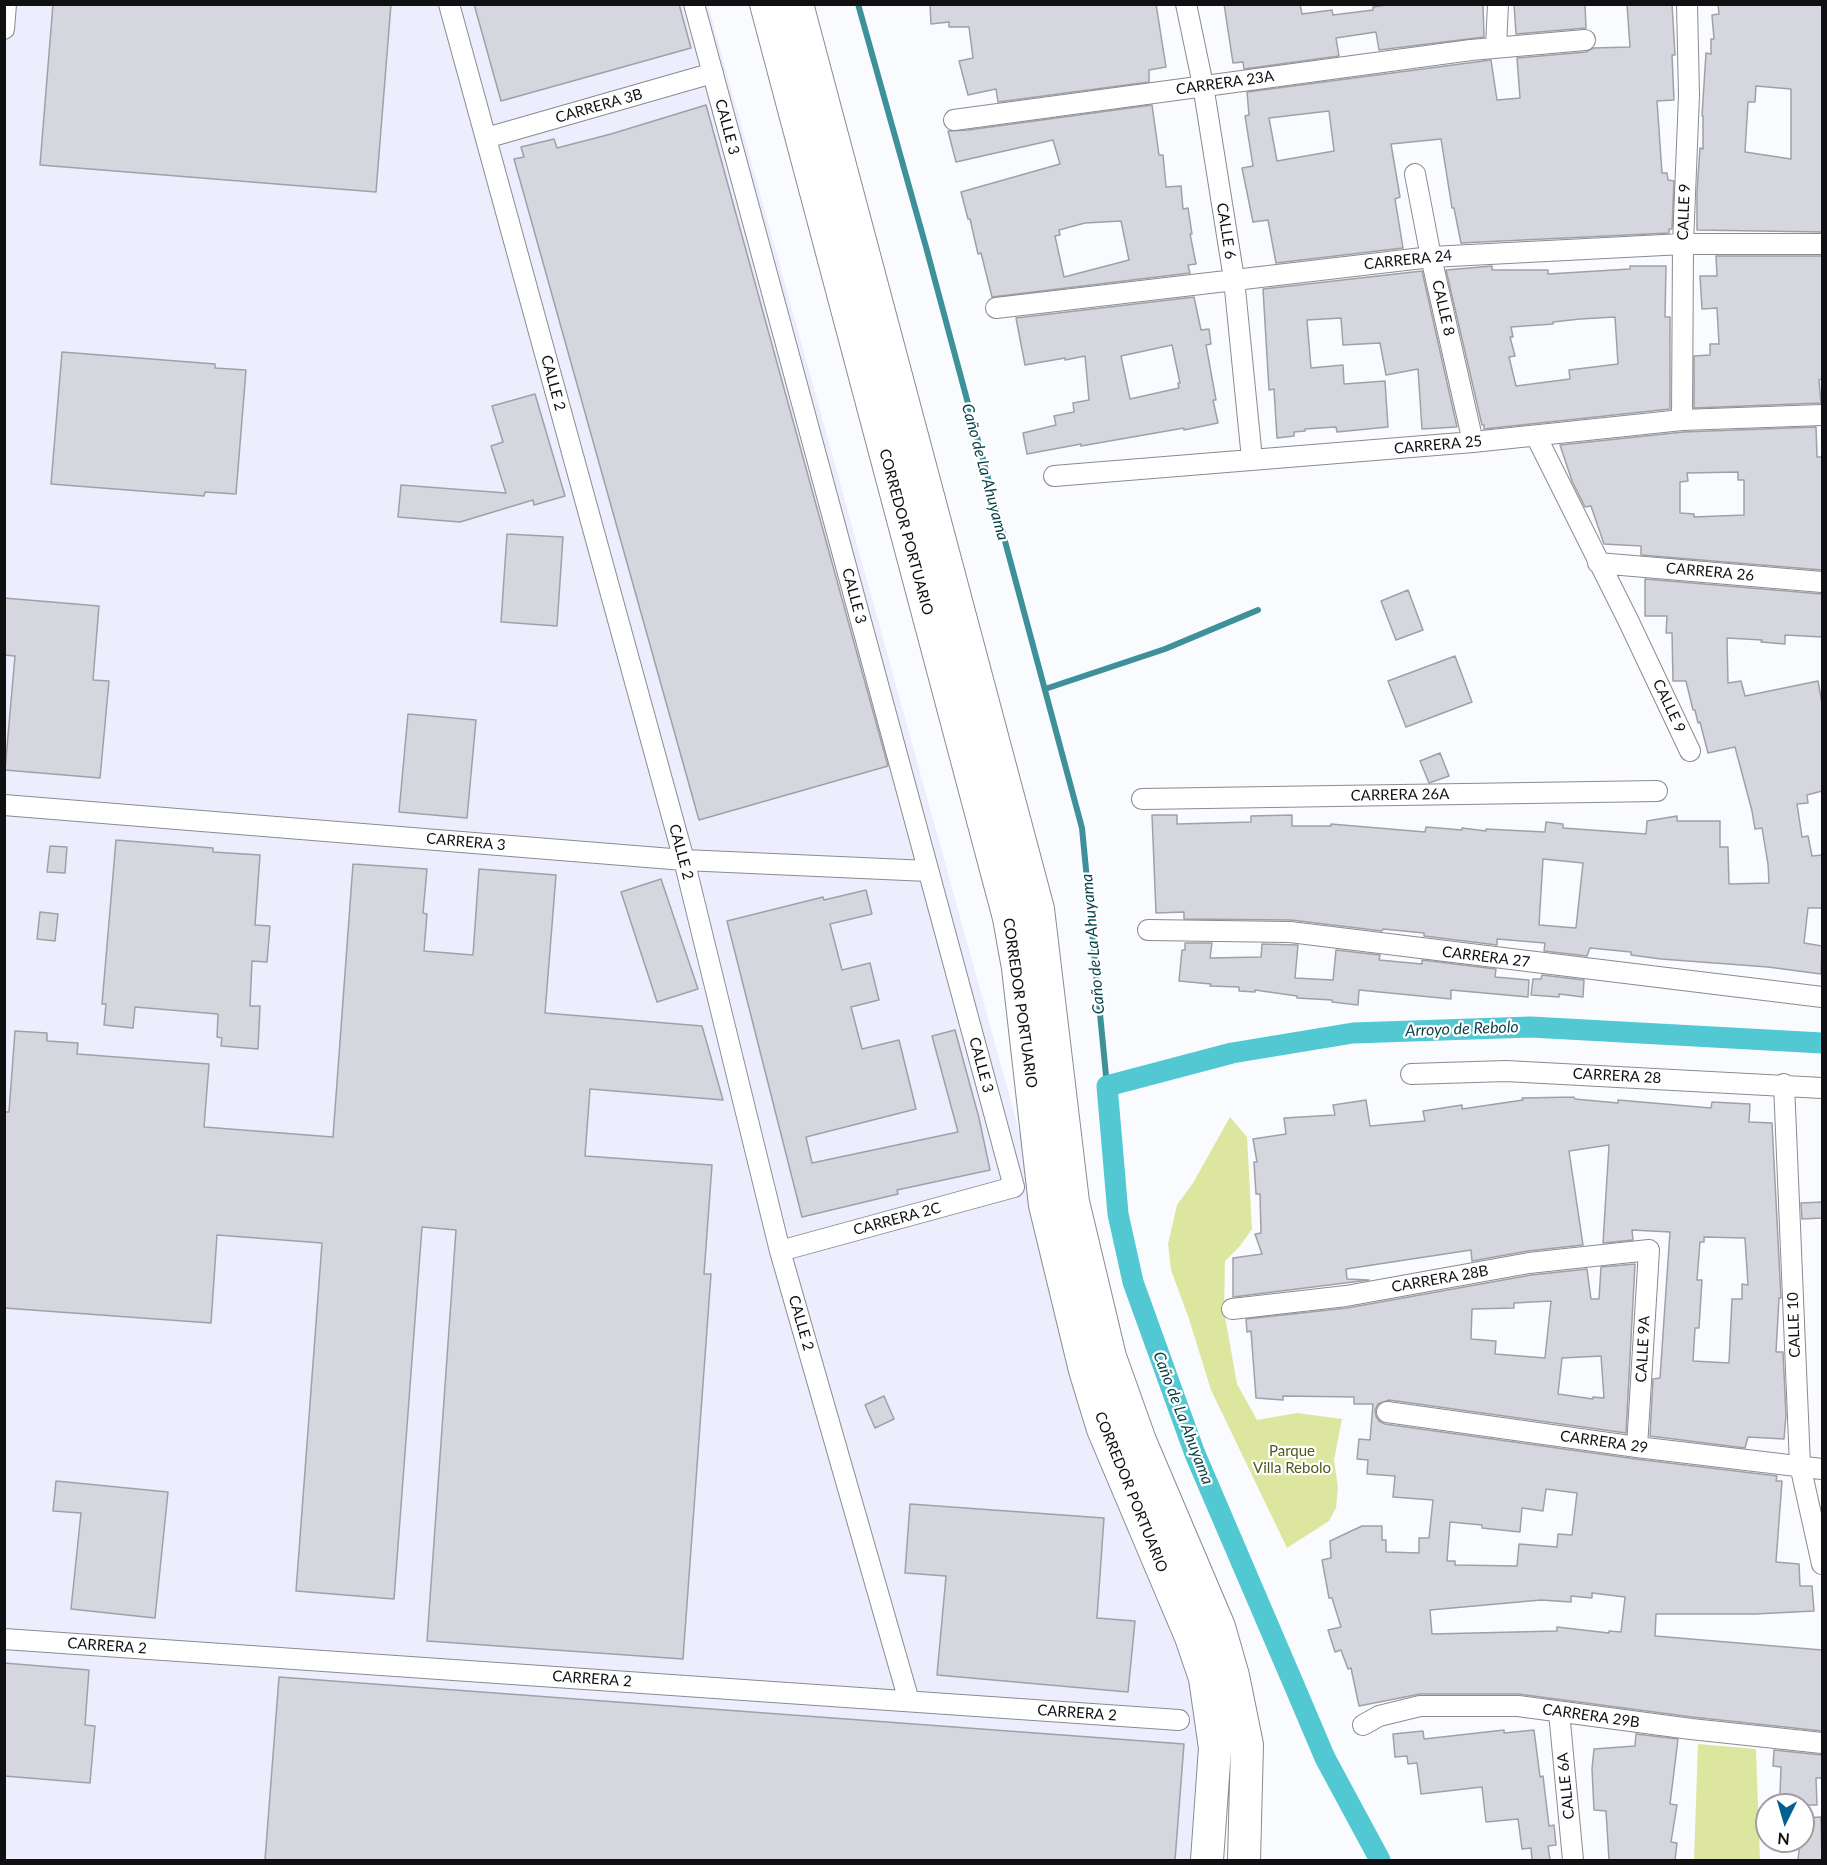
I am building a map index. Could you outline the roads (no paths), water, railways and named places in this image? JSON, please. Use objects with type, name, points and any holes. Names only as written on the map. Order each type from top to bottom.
[{"type":"main road","name":"CORREDOR PORTUARIO","points":[[766,4],[1009,918],[1018,968],[1043,1189],[1085,1370],[1103,1429],[1191,1637],[1205,1678],[1215,1748],[1207,1860]]},
{"type":"main road","name":"CORREDOR PORTUARIO","points":[[797,4],[1038,909],[1048,980],[1043,1189],[1110,1357],[1140,1441],[1219,1627],[1233,1676],[1247,1746],[1244,1860]]},
{"type":"street","points":[[4,28],[6,4]]},
{"type":"street","name":"CALLE 2","points":[[449,4],[684,860],[780,1251],[909,1701]]},
{"type":"street","name":"CALLE 3","points":[[694,4],[928,871],[1043,1189]]},
{"type":"street","name":"CALLE 6","points":[[1186,4],[1203,85],[1234,279],[1252,459]]},
{"type":"street","points":[[1497,47],[1498,4]]},
{"type":"street","name":"CALLE 9","points":[[1682,420],[1683,244],[1689,95],[1687,4]]},
{"type":"street","name":"CARRERA 23A","points":[[954,120],[1497,47],[1585,40]]},
{"type":"street","name":"CARRERA 3B","points":[[486,138],[712,73]]},
{"type":"street","name":"CALLE 8","points":[[1415,174],[1431,257],[1473,442]]},
{"type":"street","name":"CARRERA 24","points":[[996,308],[1431,257],[1683,244],[1822,244]]},
{"type":"street","name":"CARRERA 25","points":[[1054,476],[1473,442],[1682,420],[1822,415]]},
{"type":"street","name":"CALLE 9","points":[[1536,436],[1628,620],[1689,751]]},
{"type":"street","name":"CARRERA 26","points":[[1598,563],[1822,582]]},
{"type":"street","name":"CARRERA 26A","points":[[1142,799],[1657,792]]},
{"type":"street","name":"CARRERA 3","points":[[4,805],[684,860],[928,871]]},
{"type":"street","name":"CARRERA 27","points":[[1148,930],[1290,932],[1822,998]]},
{"type":"street","name":"CARRERA 28","points":[[1411,1074],[1506,1071],[1784,1084],[1822,1088]]},
{"type":"street","name":"CALLE 10","points":[[1784,1084],[1800,1465],[1822,1564]]},
{"type":"street","name":"CARRERA 2C","points":[[780,1251],[1043,1189]]},
{"type":"street","name":"CARRERA 28B","points":[[1232,1309],[1346,1296],[1530,1263],[1649,1250]]},
{"type":"street","name":"CALLE 9A","points":[[1637,1447],[1649,1250]]},
{"type":"street","name":"CARRERA 29","points":[[1387,1412],[1637,1447],[1822,1469]]},
{"type":"street","name":"CARRERA 2","points":[[4,1639],[1179,1720]]},
{"type":"street","name":"CARRERA 29B","points":[[1363,1725],[1379,1716],[1420,1706],[1518,1706],[1702,1731],[1822,1743]]},
{"type":"street","name":"CALLE 6A","points":[[1558,1712],[1573,1860]]},
{"type":"waterway","name":"Caño de La Ahuyama","points":[[858,4],[926,247],[1082,828],[1107,1086]]},
{"type":"waterway","points":[[1045,689],[1165,649],[1258,610]]},
{"type":"waterway","name":"Caño de La Ahuyama","points":[[1380,1860],[1325,1758],[1195,1454],[1133,1282],[1118,1214],[1107,1086],[1232,1053],[1353,1033],[1531,1027],[1822,1043]]},
{"type":"water label","name":"Arroyo de Rebolo","points":[[1462,1029]]},
{"type":"park label","name":"Parque Villa Rebolo","points":[[1292,1460]]}]
